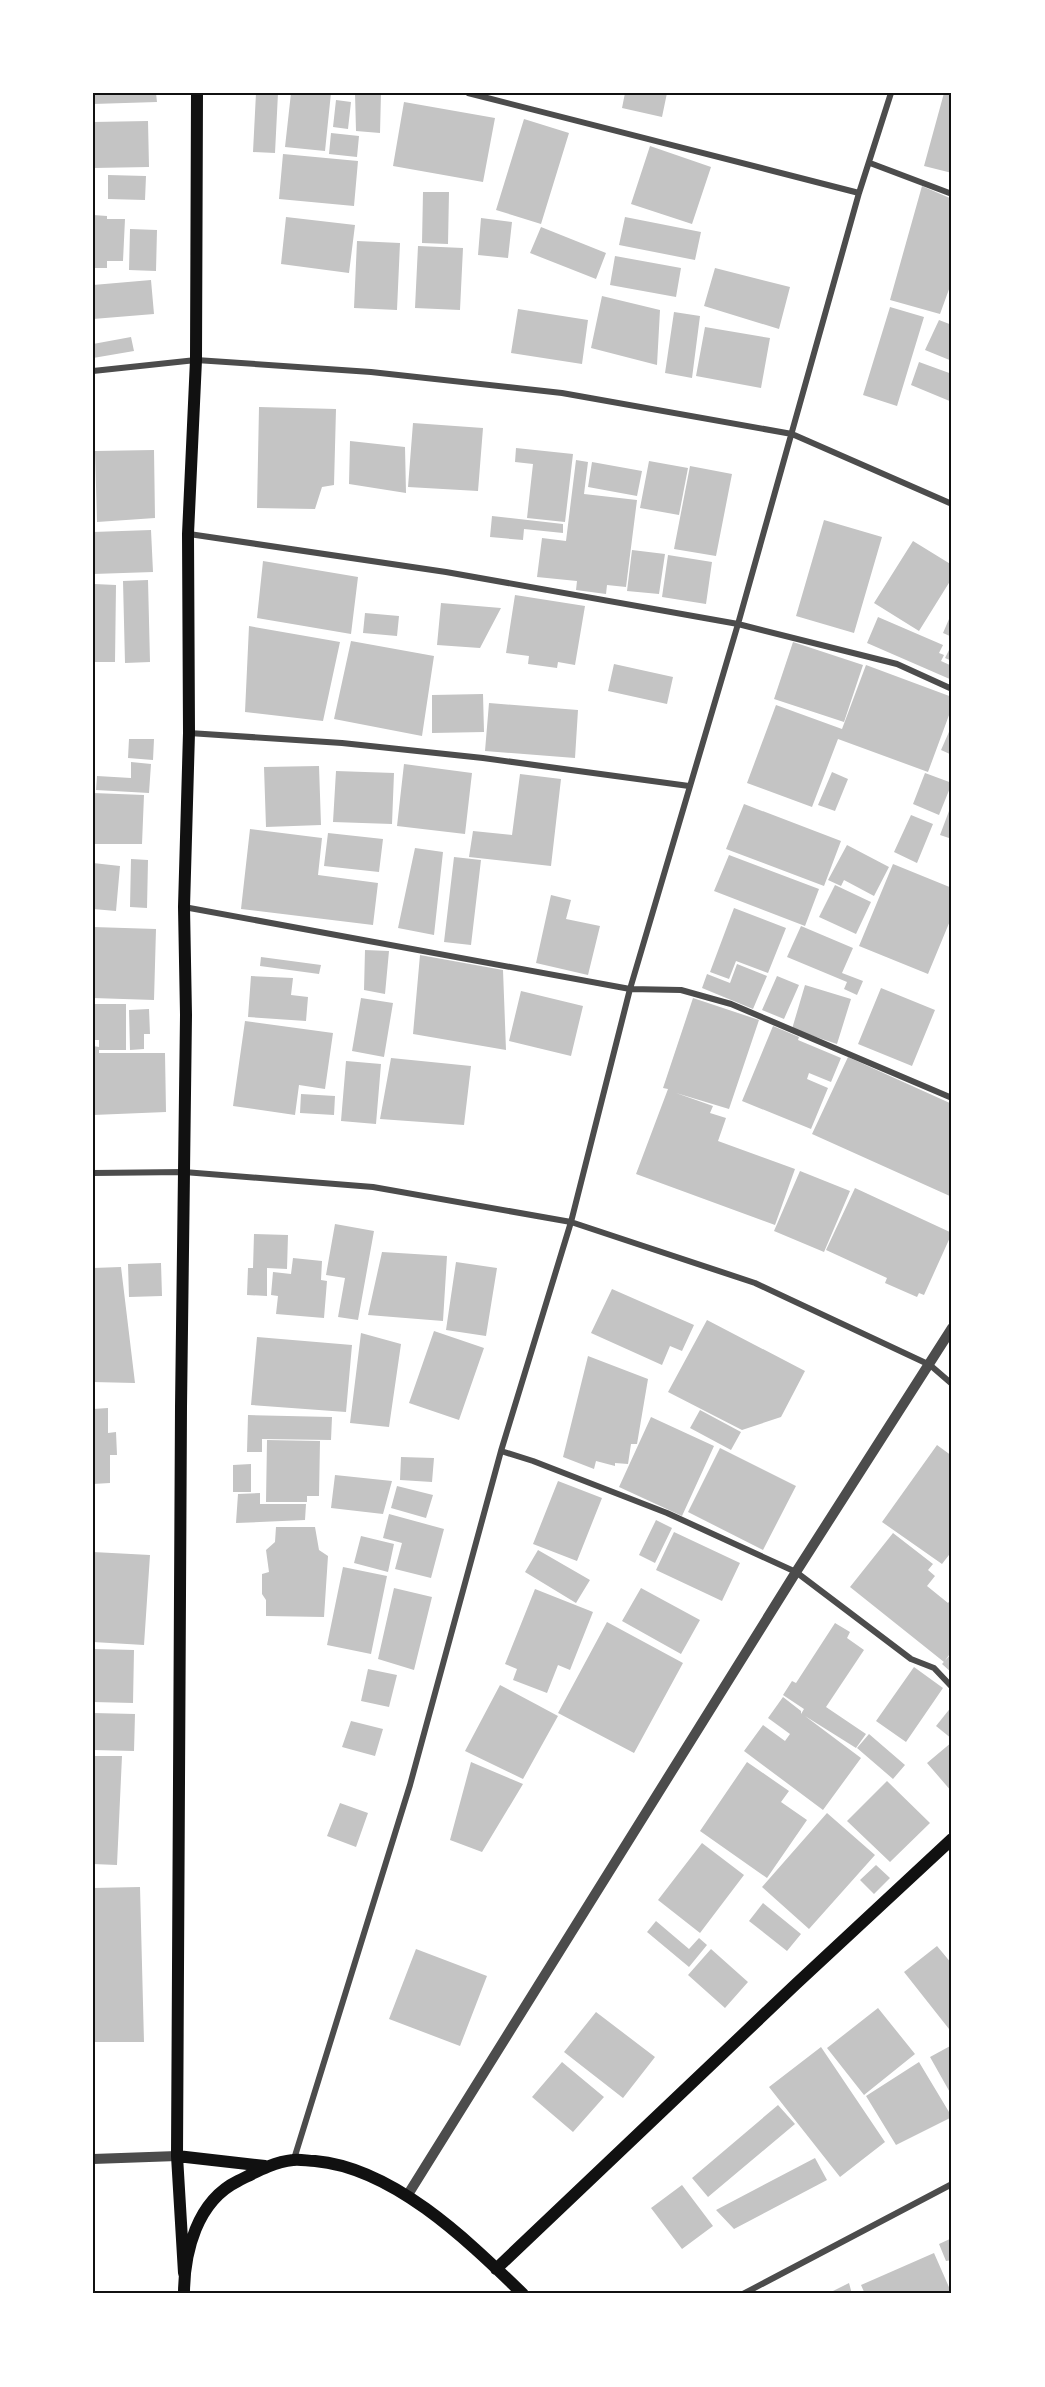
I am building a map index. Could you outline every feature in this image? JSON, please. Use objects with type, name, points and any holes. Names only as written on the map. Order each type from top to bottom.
[{"type":"main road","points":[[184,2294],[177,2156],[184,907],[189,733],[188,534],[196,360],[197,93]]},
{"type":"main road","points":[[496,2269],[952,1839]]},
{"type":"main road","points":[[177,2156],[266,2166]]},
{"type":"main road","points":[[184,2273],[192,2238],[205,2210],[230,2185],[266,2166],[294,2160],[335,2163],[371,2176],[407,2196],[454,2232],[523,2294]]},
{"type":"street","points":[[468,93],[859,193]]},
{"type":"street","points":[[294,2160],[410,1785],[501,1451],[571,1222],[630,989],[738,624],[859,193],[891,93]]},
{"type":"street","points":[[870,163],[952,194]]},
{"type":"street","points":[[93,371],[196,360],[371,372],[562,393],[792,434],[952,504]]},
{"type":"street","points":[[188,534],[446,572],[738,624],[897,664],[952,688]]},
{"type":"street","points":[[189,733],[342,743],[483,758],[689,786]]},
{"type":"street","points":[[184,907],[630,989],[681,990],[731,1004],[952,1098]]},
{"type":"street","points":[[93,1173],[184,1172],[373,1187],[571,1222],[755,1283],[930,1365],[952,1384]]},
{"type":"street","points":[[407,2196],[796,1572],[952,1328]]},
{"type":"street","points":[[501,1451],[533,1461],[667,1513],[796,1572],[910,1659],[934,1668],[952,1687]]},
{"type":"street","points":[[93,2159],[177,2156]]},
{"type":"street","points":[[743,2294],[952,2184]]},
{"type":"building","points":[[93,93],[156,93],[157,102],[93,104]]},
{"type":"building","points":[[256,93],[278,93],[275,153],[253,152]]},
{"type":"building","points":[[291,93],[331,93],[325,151],[285,147]]},
{"type":"building","points":[[355,93],[381,93],[380,133],[356,131]]},
{"type":"building","points":[[625,93],[667,93],[662,117],[622,108]]},
{"type":"building","points":[[944,93],[952,93],[952,173],[924,166]]},
{"type":"building","points":[[336,100],[351,102],[348,129],[333,127]]},
{"type":"building","points":[[404,102],[495,118],[483,182],[393,166]]},
{"type":"building","points":[[524,119],[569,133],[541,224],[496,210]]},
{"type":"building","points":[[148,121],[149,167],[93,168],[93,122]]},
{"type":"building","points":[[331,133],[359,136],[357,157],[329,154]]},
{"type":"building","points":[[650,146],[711,167],[692,224],[631,204]]},
{"type":"building","points":[[283,154],[358,161],[354,206],[279,199]]},
{"type":"building","points":[[108,175],[146,176],[145,200],[108,199]]},
{"type":"building","points":[[922,186],[952,199],[952,281],[940,314],[890,300]]},
{"type":"building","points":[[423,192],[449,192],[448,244],[422,243]]},
{"type":"building","points":[[93,215],[107,216],[107,219],[125,219],[123,261],[107,261],[107,268],[93,268]]},
{"type":"building","points":[[286,217],[355,225],[349,273],[281,264]]},
{"type":"building","points":[[625,217],[701,232],[695,260],[619,245]]},
{"type":"building","points":[[481,218],[512,222],[508,258],[478,255]]},
{"type":"building","points":[[541,227],[606,253],[596,279],[530,253]]},
{"type":"building","points":[[130,229],[157,230],[156,271],[129,270]]},
{"type":"building","points":[[357,241],[400,243],[397,310],[354,308]]},
{"type":"building","points":[[418,246],[463,248],[460,310],[415,308]]},
{"type":"building","points":[[615,256],[681,268],[676,297],[610,285]]},
{"type":"building","points":[[715,268],[790,287],[779,329],[704,306]]},
{"type":"building","points":[[151,280],[154,314],[93,319],[93,285]]},
{"type":"building","points":[[602,296],[660,310],[657,365],[591,348]]},
{"type":"building","points":[[890,307],[924,317],[897,406],[863,395]]},
{"type":"building","points":[[518,309],[588,320],[582,364],[511,353]]},
{"type":"building","points":[[674,312],[700,316],[692,378],[665,373]]},
{"type":"building","points":[[939,320],[952,325],[952,361],[925,350]]},
{"type":"building","points":[[705,327],[770,338],[761,388],[696,376]]},
{"type":"building","points":[[131,337],[134,351],[93,358],[93,344]]},
{"type":"building","points":[[919,362],[952,374],[952,402],[911,385]]},
{"type":"building","points":[[259,407],[336,409],[334,485],[322,487],[315,509],[257,508]]},
{"type":"building","points":[[413,423],[483,428],[478,491],[408,487]]},
{"type":"building","points":[[350,441],[405,447],[406,493],[349,484]]},
{"type":"building","points":[[516,448],[573,454],[565,522],[527,518],[533,464],[515,462]]},
{"type":"building","points":[[154,450],[155,518],[97,522],[95,451]]},
{"type":"building","points":[[576,460],[588,462],[584,494],[637,500],[626,587],[607,585],[606,594],[576,590],[577,581],[537,577],[542,538],[566,541]]},
{"type":"building","points":[[649,461],[688,468],[679,515],[640,508]]},
{"type":"building","points":[[592,462],[642,471],[637,496],[588,487]]},
{"type":"building","points":[[690,466],[732,474],[716,556],[674,549]]},
{"type":"building","points":[[492,516],[563,524],[563,533],[524,529],[523,540],[490,537]]},
{"type":"building","points":[[824,520],[882,537],[854,633],[796,616]]},
{"type":"building","points":[[151,530],[153,572],[93,574],[93,532]]},
{"type":"building","points":[[913,541],[952,565],[952,578],[919,631],[874,603]]},
{"type":"building","points":[[632,550],[665,554],[659,594],[627,591]]},
{"type":"building","points":[[668,555],[712,562],[706,604],[662,597]]},
{"type":"building","points":[[263,561],[358,577],[351,634],[257,618]]},
{"type":"building","points":[[148,580],[150,662],[125,663],[123,581]]},
{"type":"building","points":[[94,584],[116,585],[115,662],[93,662]]},
{"type":"building","points":[[515,595],[585,606],[575,665],[558,662],[557,668],[528,664],[529,656],[506,653]]},
{"type":"building","points":[[441,603],[501,608],[480,648],[437,645]]},
{"type":"building","points":[[952,612],[952,637],[943,633]]},
{"type":"building","points":[[365,613],[399,616],[397,636],[363,633]]},
{"type":"building","points":[[878,617],[943,645],[939,653],[944,655],[941,661],[952,666],[952,680],[867,643]]},
{"type":"building","points":[[249,626],[340,642],[323,721],[245,712]]},
{"type":"building","points":[[351,641],[434,656],[422,736],[334,719]]},
{"type":"building","points":[[793,642],[863,665],[844,722],[774,699]]},
{"type":"building","points":[[952,644],[952,661],[945,658]]},
{"type":"building","points":[[614,664],[673,677],[667,704],[608,691]]},
{"type":"building","points":[[866,665],[952,697],[952,707],[928,772],[838,739],[812,807],[747,783],[776,705],[842,729]]},
{"type":"building","points":[[483,694],[484,732],[432,733],[432,695]]},
{"type":"building","points":[[489,703],[578,710],[575,758],[485,751]]},
{"type":"building","points":[[952,725],[952,755],[941,750]]},
{"type":"building","points":[[129,739],[154,739],[153,760],[128,758]]},
{"type":"building","points":[[131,762],[151,764],[149,793],[96,790],[97,776],[131,778]]},
{"type":"building","points":[[404,764],[472,773],[465,834],[397,826]]},
{"type":"building","points":[[319,766],[321,825],[266,827],[264,767]]},
{"type":"building","points":[[336,771],[394,773],[392,824],[333,822]]},
{"type":"building","points":[[832,772],[848,779],[835,811],[818,805]]},
{"type":"building","points":[[925,773],[952,783],[939,815],[913,804]]},
{"type":"building","points":[[520,774],[561,779],[551,866],[469,857],[473,831],[512,835]]},
{"type":"building","points":[[93,793],[144,795],[142,844],[93,844]]},
{"type":"building","points":[[744,804],[841,841],[824,886],[726,849]]},
{"type":"building","points":[[949,811],[952,812],[952,839],[940,835]]},
{"type":"building","points":[[911,815],[933,824],[917,863],[894,852]]},
{"type":"building","points":[[250,829],[322,838],[318,875],[378,883],[373,925],[241,909]]},
{"type":"building","points":[[328,833],[383,839],[379,872],[324,866]]},
{"type":"building","points":[[847,845],[889,867],[874,896],[844,880],[841,886],[828,880]]},
{"type":"building","points":[[415,848],[443,852],[434,935],[398,928]]},
{"type":"building","points":[[729,855],[819,889],[805,926],[714,891]]},
{"type":"building","points":[[454,857],[481,860],[471,945],[444,942]]},
{"type":"building","points":[[131,859],[148,860],[147,908],[130,907]]},
{"type":"building","points":[[93,863],[120,866],[116,911],[93,909]]},
{"type":"building","points":[[893,864],[952,888],[952,916],[928,974],[859,946]]},
{"type":"building","points":[[835,885],[871,902],[856,934],[819,917]]},
{"type":"building","points":[[551,895],[571,900],[566,919],[600,926],[588,975],[536,963]]},
{"type":"building","points":[[734,908],[786,928],[768,973],[736,961],[729,979],[710,972]]},
{"type":"building","points":[[801,926],[853,948],[842,973],[863,981],[857,995],[844,989],[847,982],[787,957]]},
{"type":"building","points":[[93,927],[156,929],[154,1000],[93,998]]},
{"type":"building","points":[[365,950],[389,951],[385,994],[364,990]]},
{"type":"building","points":[[420,955],[503,970],[506,1050],[413,1034]]},
{"type":"building","points":[[261,957],[321,965],[319,974],[260,966]]},
{"type":"building","points":[[737,964],[767,976],[753,1009],[702,988],[707,974],[730,983]]},
{"type":"building","points":[[251,976],[293,978],[291,995],[308,997],[306,1021],[248,1017]]},
{"type":"building","points":[[777,976],[799,985],[784,1019],[762,1010]]},
{"type":"building","points":[[805,985],[851,999],[837,1044],[792,1029]]},
{"type":"building","points":[[881,988],[935,1010],[912,1066],[858,1044]]},
{"type":"building","points":[[521,991],[583,1006],[571,1056],[509,1041]]},
{"type":"building","points":[[361,998],[393,1003],[384,1057],[352,1051]]},
{"type":"building","points":[[693,998],[759,1020],[729,1109],[676,1093],[713,1106],[710,1113],[726,1118],[718,1141],[795,1169],[775,1225],[636,1174],[668,1089],[663,1088]]},
{"type":"building","points":[[93,1004],[126,1004],[126,1050],[99,1050],[99,1053],[165,1053],[166,1112],[93,1115],[93,1046],[99,1047],[99,1040],[93,1040]]},
{"type":"building","points":[[149,1009],[150,1034],[144,1034],[144,1049],[130,1050],[129,1010]]},
{"type":"building","points":[[245,1021],[333,1033],[325,1089],[299,1085],[295,1115],[233,1106]]},
{"type":"building","points":[[773,1026],[799,1037],[798,1040],[841,1058],[831,1082],[809,1073],[807,1079],[828,1088],[811,1129],[742,1101]]},
{"type":"building","points":[[848,1057],[952,1104],[952,1197],[812,1134]]},
{"type":"building","points":[[391,1058],[471,1066],[464,1125],[380,1119]]},
{"type":"building","points":[[346,1061],[381,1064],[376,1124],[341,1121]]},
{"type":"building","points":[[301,1094],[335,1096],[334,1115],[300,1113]]},
{"type":"building","points":[[800,1171],[850,1191],[824,1252],[774,1231]]},
{"type":"building","points":[[855,1188],[952,1233],[924,1295],[919,1293],[917,1297],[885,1283],[887,1278],[826,1250]]},
{"type":"building","points":[[335,1224],[374,1231],[358,1320],[338,1317],[345,1278],[326,1275]]},
{"type":"building","points":[[254,1234],[288,1235],[287,1269],[267,1268],[267,1296],[247,1295],[248,1268],[253,1268]]},
{"type":"building","points":[[382,1252],[447,1256],[443,1321],[368,1315]]},
{"type":"building","points":[[293,1258],[322,1261],[321,1280],[327,1281],[324,1318],[276,1314],[278,1296],[271,1295],[273,1272],[291,1274]]},
{"type":"building","points":[[456,1262],[497,1268],[486,1336],[446,1330]]},
{"type":"building","points":[[161,1263],[162,1296],[129,1297],[128,1264]]},
{"type":"building","points":[[121,1267],[135,1383],[93,1382],[93,1268]]},
{"type":"building","points":[[612,1289],[694,1325],[682,1351],[670,1346],[662,1365],[591,1333]]},
{"type":"building","points":[[707,1320],[805,1371],[781,1417],[742,1430],[668,1392]]},
{"type":"building","points":[[434,1331],[484,1348],[459,1420],[409,1403]]},
{"type":"building","points":[[361,1333],[401,1344],[389,1427],[350,1423]]},
{"type":"building","points":[[257,1337],[352,1345],[346,1412],[251,1405]]},
{"type":"building","points":[[588,1356],[648,1379],[637,1444],[631,1444],[628,1464],[615,1463],[615,1466],[596,1461],[594,1469],[563,1457]]},
{"type":"building","points":[[108,1408],[108,1433],[116,1432],[117,1455],[110,1455],[110,1483],[93,1484],[93,1409]]},
{"type":"building","points":[[700,1410],[741,1432],[731,1450],[690,1428]]},
{"type":"building","points":[[248,1415],[332,1417],[331,1440],[262,1439],[262,1452],[247,1452]]},
{"type":"building","points":[[651,1417],[714,1446],[682,1516],[619,1487]]},
{"type":"building","points":[[267,1440],[320,1441],[319,1496],[307,1496],[307,1502],[266,1502]]},
{"type":"building","points":[[937,1445],[952,1456],[952,1551],[942,1564],[882,1522]]},
{"type":"building","points":[[720,1448],[796,1486],[763,1550],[688,1512]]},
{"type":"building","points":[[401,1457],[434,1458],[432,1482],[400,1480]]},
{"type":"building","points":[[251,1464],[251,1492],[233,1492],[233,1465]]},
{"type":"building","points":[[335,1475],[392,1481],[383,1514],[331,1508]]},
{"type":"building","points":[[558,1481],[602,1498],[577,1561],[533,1544]]},
{"type":"building","points":[[397,1486],[433,1495],[426,1518],[391,1508]]},
{"type":"building","points":[[260,1493],[260,1504],[306,1504],[305,1520],[236,1523],[238,1494]]},
{"type":"building","points":[[389,1514],[444,1529],[431,1578],[395,1569],[402,1543],[383,1538]]},
{"type":"building","points":[[656,1520],[672,1528],[655,1563],[639,1555]]},
{"type":"building","points":[[276,1527],[315,1527],[319,1550],[328,1556],[324,1617],[266,1616],[266,1600],[262,1594],[262,1574],[269,1572],[266,1550],[275,1542]]},
{"type":"building","points":[[674,1532],[740,1563],[722,1601],[656,1570]]},
{"type":"building","points":[[893,1533],[933,1564],[928,1570],[935,1576],[927,1586],[948,1603],[952,1598],[952,1651],[944,1662],[850,1587]]},
{"type":"building","points":[[361,1536],[394,1544],[388,1572],[354,1563]]},
{"type":"building","points":[[538,1550],[590,1580],[576,1603],[525,1572]]},
{"type":"building","points":[[93,1552],[150,1555],[144,1645],[93,1642]]},
{"type":"building","points":[[343,1567],[387,1576],[371,1654],[327,1645]]},
{"type":"building","points":[[394,1588],[432,1597],[414,1670],[378,1659]]},
{"type":"building","points":[[641,1588],[700,1620],[681,1654],[622,1621]]},
{"type":"building","points":[[535,1589],[593,1612],[570,1670],[558,1665],[547,1693],[513,1680],[517,1669],[505,1664]]},
{"type":"building","points":[[607,1622],[683,1663],[634,1753],[558,1713]]},
{"type":"building","points":[[835,1623],[850,1632],[847,1638],[864,1650],[826,1707],[866,1734],[856,1748],[805,1716],[861,1758],[823,1810],[744,1751],[763,1725],[785,1741],[790,1734],[768,1718],[783,1697],[801,1711],[801,1714],[804,1709],[783,1695],[792,1681],[796,1683]]},
{"type":"building","points":[[93,1649],[134,1650],[133,1703],[93,1702]]},
{"type":"building","points":[[952,1653],[952,1673],[942,1664]]},
{"type":"building","points":[[914,1667],[943,1688],[906,1742],[876,1721]]},
{"type":"building","points":[[368,1669],[397,1675],[389,1707],[361,1701]]},
{"type":"building","points":[[500,1685],[558,1716],[523,1779],[465,1751]]},
{"type":"building","points":[[952,1706],[952,1739],[936,1726]]},
{"type":"building","points":[[93,1713],[135,1714],[134,1751],[93,1750]]},
{"type":"building","points":[[351,1721],[383,1729],[375,1756],[342,1747]]},
{"type":"building","points":[[869,1734],[905,1765],[893,1779],[857,1748]]},
{"type":"building","points":[[952,1742],[952,1792],[927,1763]]},
{"type":"building","points":[[93,1756],[122,1756],[117,1865],[93,1864]]},
{"type":"building","points":[[471,1762],[523,1784],[482,1852],[450,1840]]},
{"type":"building","points":[[747,1762],[789,1791],[781,1802],[807,1820],[767,1878],[700,1831]]},
{"type":"building","points":[[887,1781],[930,1823],[890,1862],[847,1821]]},
{"type":"building","points":[[340,1803],[368,1813],[356,1847],[327,1836]]},
{"type":"building","points":[[827,1813],[875,1855],[809,1929],[762,1887]]},
{"type":"building","points":[[702,1843],[744,1875],[700,1933],[658,1900]]},
{"type":"building","points":[[876,1865],[890,1878],[874,1894],[860,1880]]},
{"type":"building","points":[[140,1887],[144,2042],[93,2042],[93,1888]]},
{"type":"building","points":[[763,1903],[801,1934],[787,1951],[749,1921]]},
{"type":"building","points":[[656,1921],[689,1949],[699,1938],[707,1945],[689,1967],[647,1932]]},
{"type":"building","points":[[937,1946],[952,1964],[952,2027],[949,2029],[904,1972]]},
{"type":"building","points":[[416,1949],[487,1976],[460,2046],[389,2019]]},
{"type":"building","points":[[711,1949],[748,1982],[725,2008],[688,1975]]},
{"type":"building","points":[[878,2008],[915,2054],[864,2095],[827,2048]]},
{"type":"building","points":[[596,2012],[655,2057],[623,2098],[564,2052]]},
{"type":"building","points":[[952,2045],[952,2096],[930,2057]]},
{"type":"building","points":[[821,2047],[885,2142],[840,2177],[769,2087]]},
{"type":"building","points":[[562,2062],[604,2097],[573,2132],[532,2097]]},
{"type":"building","points":[[919,2062],[952,2117],[896,2145],[866,2096]]},
{"type":"building","points":[[778,2105],[795,2124],[708,2197],[692,2178]]},
{"type":"building","points":[[815,2158],[827,2180],[734,2229],[716,2210]]},
{"type":"building","points":[[682,2185],[713,2226],[682,2249],[651,2208]]},
{"type":"building","points":[[952,2238],[952,2260],[946,2261],[939,2244]]},
{"type":"building","points":[[934,2253],[952,2294],[865,2294],[861,2285]]},
{"type":"building","points":[[849,2283],[852,2294],[827,2294]]}]
